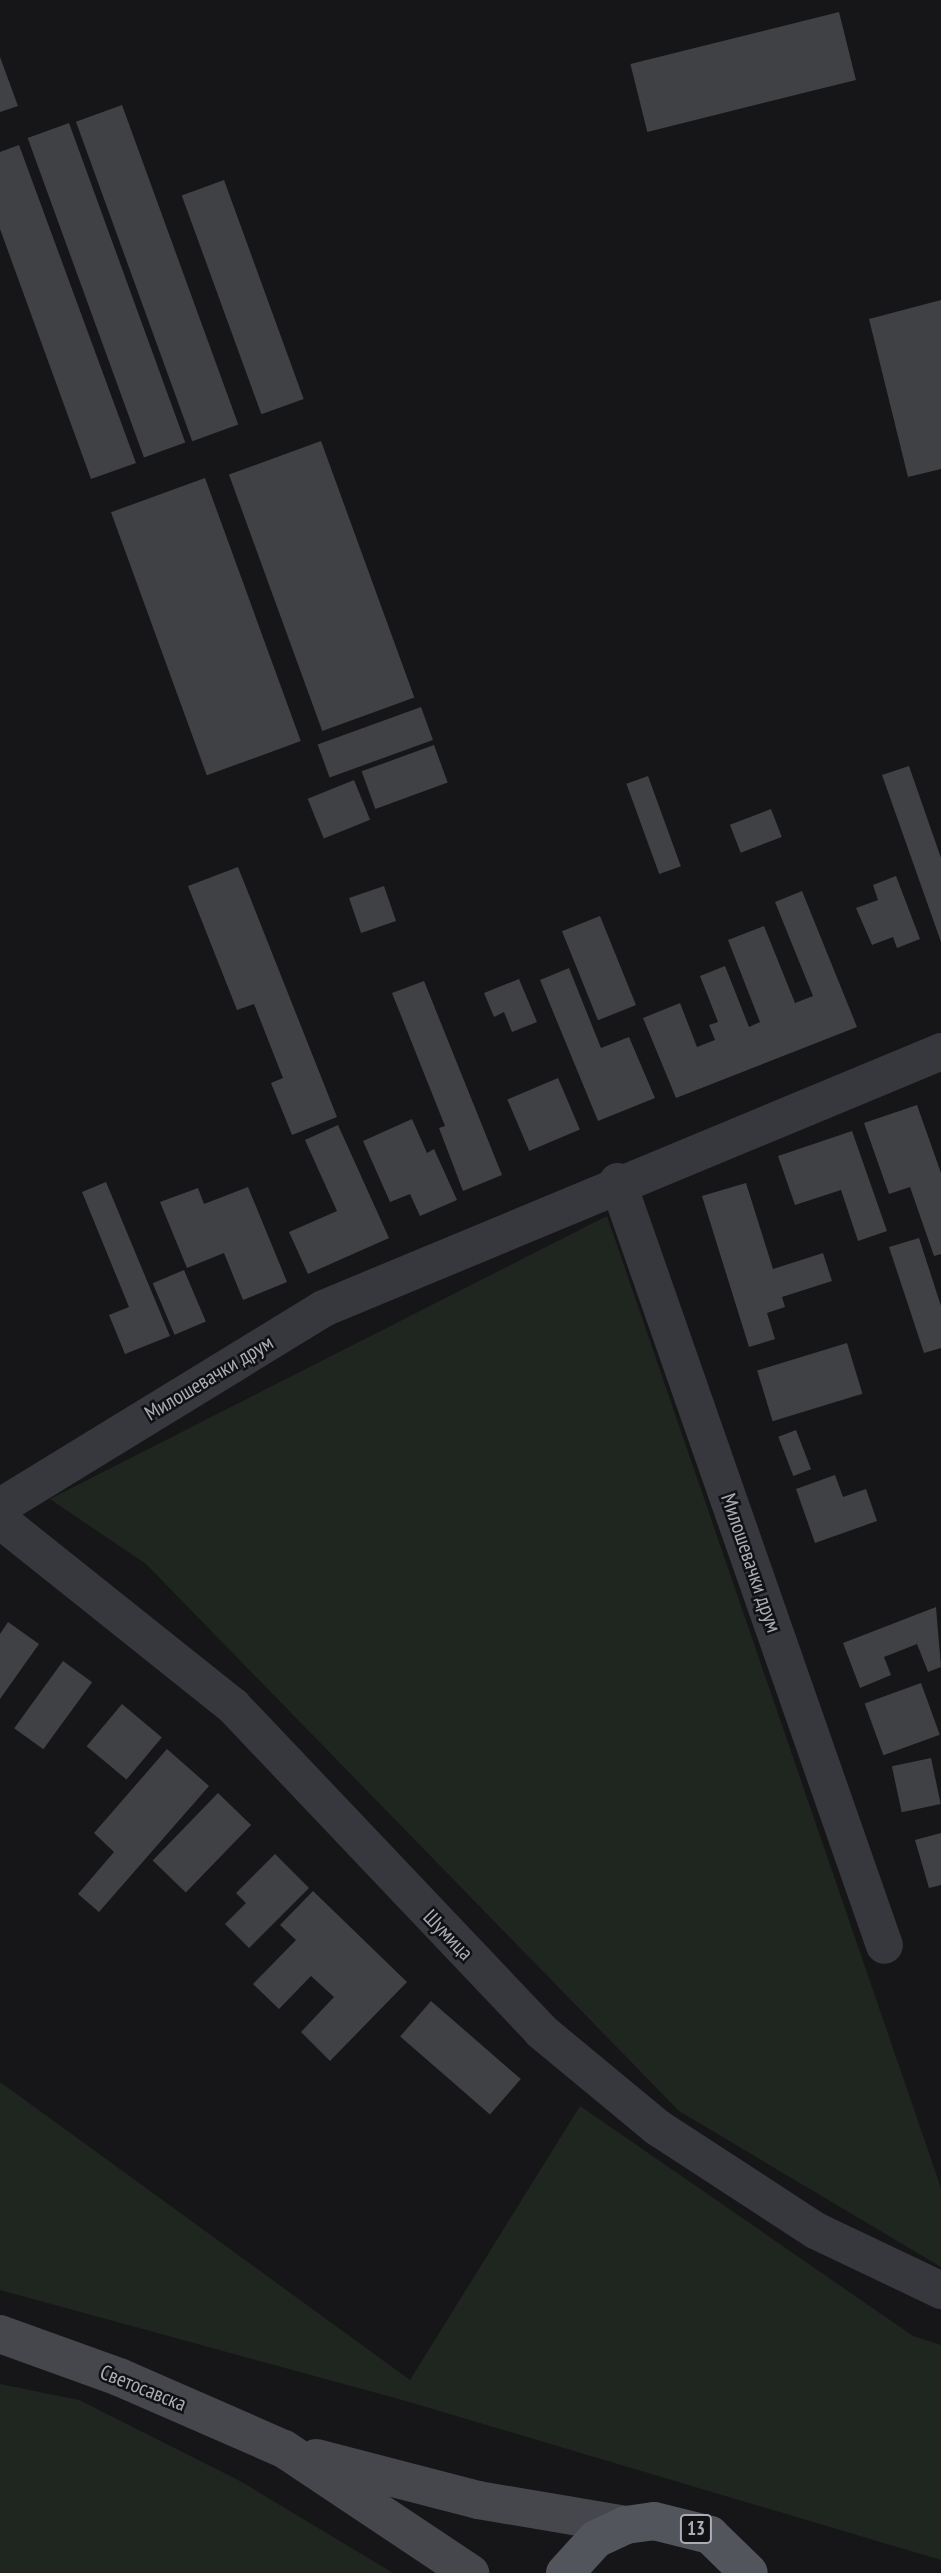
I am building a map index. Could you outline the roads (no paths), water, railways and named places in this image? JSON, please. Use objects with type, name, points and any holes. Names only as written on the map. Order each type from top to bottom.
[{"type":"main road","name":"Светосавска","points":[[0,2334],[119,2377],[284,2449]]},
{"type":"main road","points":[[284,2449],[478,2500],[626,2525]]},
{"type":"main road","points":[[284,2449],[470,2573]]},
{"type":"main road","name":"13","points":[[565,2573],[596,2539],[626,2525],[683,2524],[733,2552],[749,2573]]},
{"type":"street","name":"Милошевачки друм","points":[[0,1506],[323,1308],[618,1181],[941,1051]]},
{"type":"street","name":"Милошевачки друм","points":[[618,1181],[884,1945]]},
{"type":"street","name":"Шумица","points":[[0,1521],[232,1705],[541,2031],[657,2127],[815,2230],[941,2290]]}]
